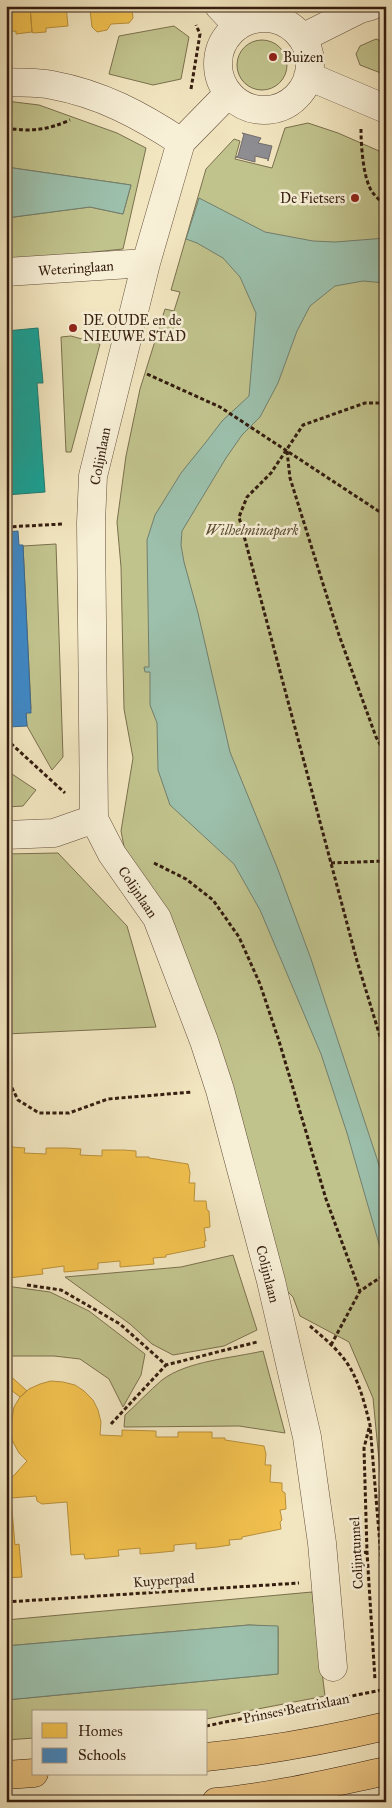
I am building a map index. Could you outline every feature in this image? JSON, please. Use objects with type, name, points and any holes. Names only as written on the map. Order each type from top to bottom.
[{"type":"main road","points":[[208,1757],[336,1738],[386,1726]]},
{"type":"main road","points":[[216,1802],[321,1785],[386,1771]]},
{"type":"main road","points":[[6,1775],[32,1773]]},
{"type":"street","points":[[219,6],[238,26]]},
{"type":"street","points":[[302,38],[360,9],[372,6]]},
{"type":"street","points":[[260,18],[272,19],[283,22],[302,38],[308,56],[308,76],[302,90],[292,100],[280,108],[266,111],[252,109],[239,103],[228,94],[221,83],[218,58],[228,35],[238,26],[260,18]]},
{"type":"street","points":[[308,76],[386,109]]},
{"type":"street","points":[[6,82],[51,84],[98,97],[145,119],[181,142],[228,94]]},
{"type":"street","name":"Colijnlaan","points":[[181,142],[149,250],[93,476],[91,523],[94,819],[112,854],[157,918],[204,1041],[220,1090],[271,1281],[307,1437],[322,1543],[333,1667]]},
{"type":"street","name":"Weteringlaan","points":[[6,272],[149,250]]},
{"type":"street","points":[[6,835],[54,833],[94,819]]},
{"type":"path","points":[[191,17],[200,34],[191,92]]},
{"type":"path","points":[[362,98],[361,143],[364,165],[370,188],[386,206]]},
{"type":"path","points":[[6,128],[26,131],[51,128],[75,118]]},
{"type":"path","points":[[121,362],[220,407],[386,516]]},
{"type":"path","points":[[386,402],[365,403],[303,424],[271,473],[248,497],[239,517],[357,961],[386,1056]]},
{"type":"path","points":[[287,451],[293,487],[339,635],[376,738],[386,755]]},
{"type":"path","points":[[6,527],[91,523]]},
{"type":"path","points":[[6,739],[94,819]]},
{"type":"path","points":[[146,859],[186,879],[213,900],[239,937],[260,984],[326,1199],[360,1291],[381,1277],[386,1276]]},
{"type":"path","points":[[331,863],[386,861]]},
{"type":"path","points":[[6,1076],[18,1100],[39,1113],[69,1113],[108,1099],[220,1090]]},
{"type":"path","points":[[27,1286],[61,1290],[120,1324],[166,1365]]},
{"type":"path","name":"Colijntunnel","points":[[360,1291],[331,1345],[349,1366],[364,1400],[370,1425],[386,1618]]},
{"type":"path","points":[[110,1424],[166,1365],[283,1336]]},
{"type":"path","name":"Colijntunnel","points":[[370,1425],[364,1448],[367,1552],[375,1680]]},
{"type":"path","name":"Kuyperpad","points":[[6,1602],[324,1581]]},
{"type":"path","name":"Prinses Beatrixlaan","points":[[208,1726],[386,1689]]},
{"type":"green space","points":[[174,26],[189,37],[181,79],[153,85],[109,74],[119,36]]},
{"type":"green space","points":[[376,39],[386,43],[386,75],[360,65],[356,54],[360,46]]},
{"type":"green space","points":[[262,40],[276,44],[283,51],[287,65],[283,79],[276,86],[262,90],[248,86],[241,79],[237,65],[241,51],[248,44]]},
{"type":"green space","points":[[6,101],[39,105],[117,133],[146,148],[123,249],[6,261],[6,218],[90,207],[123,214],[131,185],[6,167]]},
{"type":"green space","name":"Wilhelminapark","points":[[308,123],[338,133],[386,154],[386,1563],[379,1501],[381,1481],[373,1398],[349,1342],[300,1316],[293,1297],[286,1290],[125,852],[121,831],[133,758],[124,709],[121,567],[117,522],[126,456],[140,389],[165,309],[174,311],[180,292],[171,290],[206,169],[234,139],[240,141],[235,159],[272,168],[285,128]]},
{"type":"green space","points":[[71,336],[100,344],[71,452],[66,452],[61,337]]},
{"type":"green space","points":[[56,544],[63,757],[52,770],[27,726],[26,713],[31,709],[23,546]]},
{"type":"green space","points":[[6,770],[36,790],[23,806],[6,807]]},
{"type":"green space","points":[[58,853],[127,926],[156,1027],[6,1034],[6,854]]},
{"type":"green space","points":[[233,1255],[257,1330],[224,1346],[173,1355],[152,1344],[130,1324],[65,1277],[181,1267]]},
{"type":"green space","points":[[6,1286],[50,1292],[89,1311],[145,1354],[141,1375],[123,1407],[109,1379],[80,1359],[54,1356],[6,1356]]},
{"type":"green space","points":[[263,1351],[285,1433],[239,1426],[124,1427],[125,1415],[157,1384],[172,1374],[197,1364]]},
{"type":"green space","points":[[312,1592],[325,1696],[208,1719],[208,1710],[32,1710],[32,1738],[6,1740],[6,1700],[278,1674],[278,1627],[249,1625],[6,1646],[6,1620]]},
{"type":"shaded area","points":[[6,167],[131,185],[123,214],[90,207],[6,218]]},
{"type":"shaded area","points":[[199,198],[265,232],[313,241],[335,242],[386,238],[386,283],[363,281],[335,286],[310,306],[297,331],[278,383],[260,417],[242,435],[226,458],[182,531],[181,545],[230,752],[277,867],[311,959],[386,1186],[386,1268],[347,1133],[321,1054],[260,910],[234,864],[170,805],[158,770],[157,723],[150,705],[150,672],[145,672],[144,667],[149,667],[147,540],[155,515],[181,473],[222,421],[249,396],[256,313],[240,277],[223,258],[186,239]]},
{"type":"shaded area","points":[[249,1625],[278,1626],[278,1674],[6,1700],[6,1646]]},
{"type":"building: Homes","points":[[6,6],[30,6],[32,32],[16,34],[16,31],[6,32]]},
{"type":"building: Homes","points":[[30,6],[66,6],[68,26],[46,28],[46,32],[33,33]]},
{"type":"building: Homes","points":[[74,6],[81,6],[81,10],[75,12]]},
{"type":"building: Homes","points":[[81,6],[130,6],[133,18],[129,23],[111,24],[107,30],[97,32],[92,27],[90,10],[81,10]]},
{"type":"building: Homes","points":[[6,1128],[10,1133],[12,1147],[25,1148],[24,1153],[46,1154],[46,1148],[67,1148],[81,1149],[80,1155],[102,1156],[102,1150],[124,1150],[136,1151],[136,1157],[149,1157],[188,1164],[190,1173],[189,1183],[195,1183],[194,1201],[206,1201],[207,1210],[209,1211],[210,1227],[204,1228],[205,1247],[166,1255],[166,1257],[153,1258],[154,1264],[120,1267],[120,1261],[98,1263],[98,1269],[64,1272],[64,1266],[42,1269],[43,1274],[9,1278],[9,1272],[6,1272]]},
{"type":"building: Homes","points":[[6,1372],[27,1391],[20,1397],[6,1386]]},
{"type":"building: Homes","points":[[51,1381],[75,1385],[93,1400],[101,1422],[100,1435],[122,1436],[122,1430],[156,1431],[156,1437],[178,1437],[178,1432],[212,1432],[212,1438],[225,1438],[225,1440],[264,1446],[266,1454],[265,1465],[271,1465],[270,1482],[282,1483],[282,1491],[285,1493],[286,1509],[280,1510],[281,1529],[242,1537],[242,1539],[229,1540],[230,1545],[217,1547],[196,1549],[196,1543],[174,1545],[174,1551],[154,1553],[140,1554],[140,1548],[118,1550],[119,1556],[85,1559],[84,1554],[71,1555],[67,1502],[42,1504],[37,1501],[36,1496],[11,1498],[6,1494],[6,1484],[27,1461],[19,1453],[10,1431],[14,1407],[20,1397],[29,1389]]},
{"type":"building: Homes","points":[[6,1494],[11,1498],[15,1545],[19,1544],[22,1577],[6,1578]]},
{"type":"building: Schools","points":[[18,531],[19,545],[23,545],[31,713],[26,713],[27,726],[9,727],[10,731],[6,735],[6,532]]},
{"type":"building: Public","points":[[38,328],[43,383],[37,383],[45,492],[6,495],[6,331]]},
{"type":"building: Industry","points":[[242,133],[261,138],[258,143],[272,146],[268,161],[268,159],[255,156],[255,162],[236,157],[238,156],[244,134]]},
{"type":"building: Other","points":[[9,727],[11,727],[11,735],[6,740],[6,735],[10,731]]},
{"type":"place","name":"Buizen","points":[[273,57]]},
{"type":"place","name":"De Fietsers","points":[[355,198]]},
{"type":"place","name":"DE OUDE en de NIEUWE STAD","points":[[73,328]]}]
